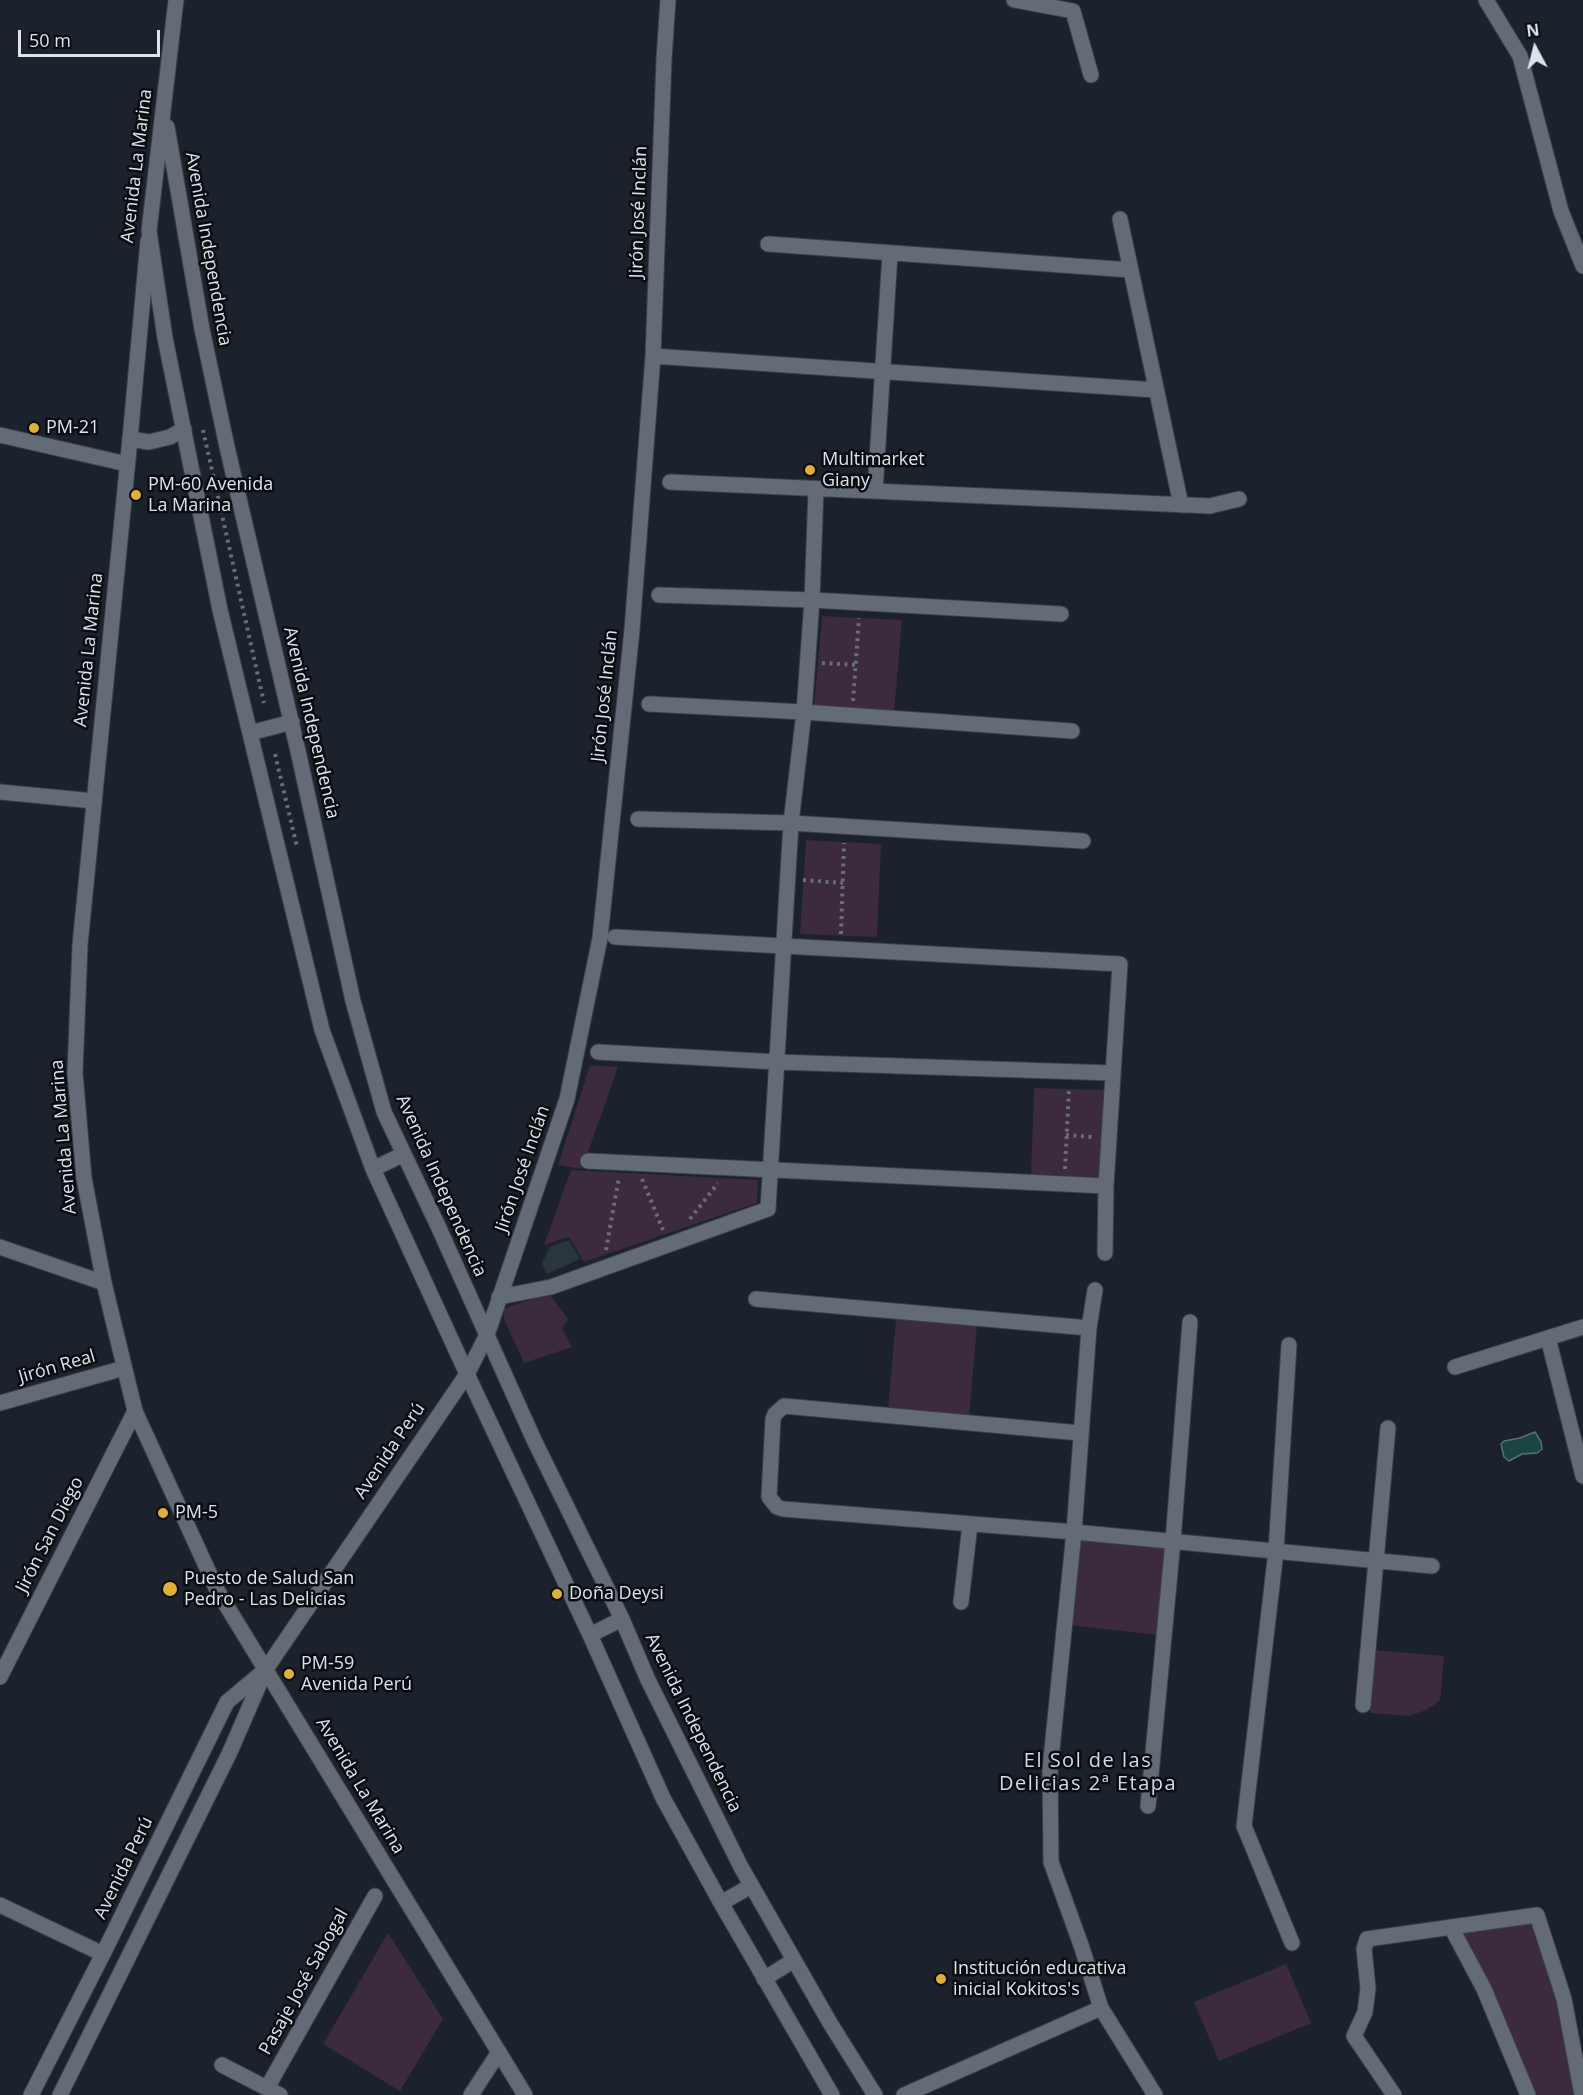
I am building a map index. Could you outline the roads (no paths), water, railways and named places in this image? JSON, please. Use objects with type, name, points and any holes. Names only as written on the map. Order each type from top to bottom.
[{"type":"street","name":"Avenida La Marina","points":[[176,0],[148,231],[130,439],[80,945],[75,1073],[84,1178],[104,1283],[135,1411],[217,1590],[525,2095]]},
{"type":"street","name":"Jirón José Inclán","points":[[467,1374],[487,1335],[567,1099],[600,938],[632,630],[653,356],[668,0]]},
{"type":"street","points":[[1014,0],[1073,10],[1090,75]]},
{"type":"street","points":[[1486,0],[1520,56],[1561,211],[1583,266]]},
{"type":"street","name":"Avenida Independencia","points":[[164,110],[215,393],[353,1001],[384,1112],[534,1440],[622,1619],[648,1680],[751,1886],[830,2023],[875,2095]]},
{"type":"street","points":[[1120,219],[1181,504]]},
{"type":"street","points":[[148,231],[165,338],[220,610],[322,1030],[373,1169],[590,1635],[663,1798],[832,2095]]},
{"type":"street","points":[[768,244],[1131,270]]},
{"type":"street","points":[[875,491],[890,254]]},
{"type":"street","points":[[653,356],[1156,390]]},
{"type":"street","points":[[130,439],[149,442],[170,437],[184,429]]},
{"type":"street","points":[[0,435],[127,464]]},
{"type":"street","points":[[670,482],[1210,506],[1239,499]]},
{"type":"street","points":[[499,1297],[550,1287],[768,1209],[791,823],[804,712],[812,600],[816,489]]},
{"type":"street","points":[[659,595],[812,600],[1061,614]]},
{"type":"street","points":[[649,704],[804,712],[1072,731]]},
{"type":"street","points":[[250,733],[291,723]]},
{"type":"street","points":[[0,792],[94,801]]},
{"type":"street","points":[[638,819],[791,823],[1083,841]]},
{"type":"street","points":[[615,937],[1120,964],[1106,1186],[1105,1253]]},
{"type":"street","points":[[598,1052],[777,1062],[1113,1073]]},
{"type":"street","points":[[373,1169],[404,1154]]},
{"type":"street","points":[[588,1161],[1106,1186]]},
{"type":"street","points":[[0,1247],[104,1283]]},
{"type":"street","points":[[1095,1290],[1089,1328],[1074,1532],[1050,1769],[1051,1862],[1101,2008],[1155,2095]]},
{"type":"street","points":[[756,1299],[1089,1328]]},
{"type":"street","points":[[1148,1806],[1173,1541],[1190,1322]]},
{"type":"street","points":[[1455,1368],[1583,1327]]},
{"type":"street","points":[[1548,1338],[1583,1476]]},
{"type":"street","points":[[1289,1345],[1276,1551],[1244,1826],[1292,1943]]},
{"type":"street","name":"Jirón Real","points":[[0,1403],[124,1368]]},
{"type":"street","name":"Avenida Perú","points":[[60,2095],[229,1754],[266,1669],[467,1374]]},
{"type":"street","points":[[1080,1433],[784,1407],[775,1414],[772,1424],[769,1497],[777,1507],[1432,1566]]},
{"type":"street","name":"Jirón San Diego","points":[[0,1677],[135,1411]]},
{"type":"street","points":[[1363,1705],[1388,1428]]},
{"type":"street","points":[[960,1602],[970,1525]]},
{"type":"street","points":[[590,1635],[622,1619]]},
{"type":"street","name":"Avenida Perú","points":[[31,2095],[227,1702],[266,1669]]},
{"type":"street","points":[[721,1903],[751,1886]]},
{"type":"street","name":"Pasaje José Sabogal","points":[[274,2092],[375,1896]]},
{"type":"street","points":[[0,1905],[103,1954]]},
{"type":"street","points":[[1394,2095],[1354,2036],[1365,2012],[1368,1988],[1365,1949],[1367,1939],[1537,1915],[1564,1999],[1582,2095]]},
{"type":"street","points":[[1451,1927],[1484,1989],[1528,2095]]},
{"type":"street","points":[[764,1979],[794,1960]]},
{"type":"street","points":[[78,2002],[100,2013]]},
{"type":"street","points":[[904,2095],[1101,2008]]},
{"type":"street","points":[[471,2095],[499,2052]]},
{"type":"street","points":[[222,2065],[274,2092]]},
{"type":"place","name":"PM-21","points":[[34,428]]},
{"type":"place","name":"Multimarket Giany","points":[[810,470]]},
{"type":"place","name":"PM-60 Avenida La Marina","points":[[136,495]]},
{"type":"place","name":"PM-5","points":[[163,1513]]},
{"type":"place","name":"Puesto de Salud San Pedro - Las Delicias","points":[[170,1589]]},
{"type":"place","name":"Doña Deysi","points":[[557,1594]]},
{"type":"place","name":"PM-59 Avenida Perú","points":[[289,1674]]},
{"type":"place","name":"Institución educativa inicial Kokitos's","points":[[941,1979]]},
{"type":"district","name":"El Sol de las Delicias 2ª Etapa","points":[[1088,1772]]}]
